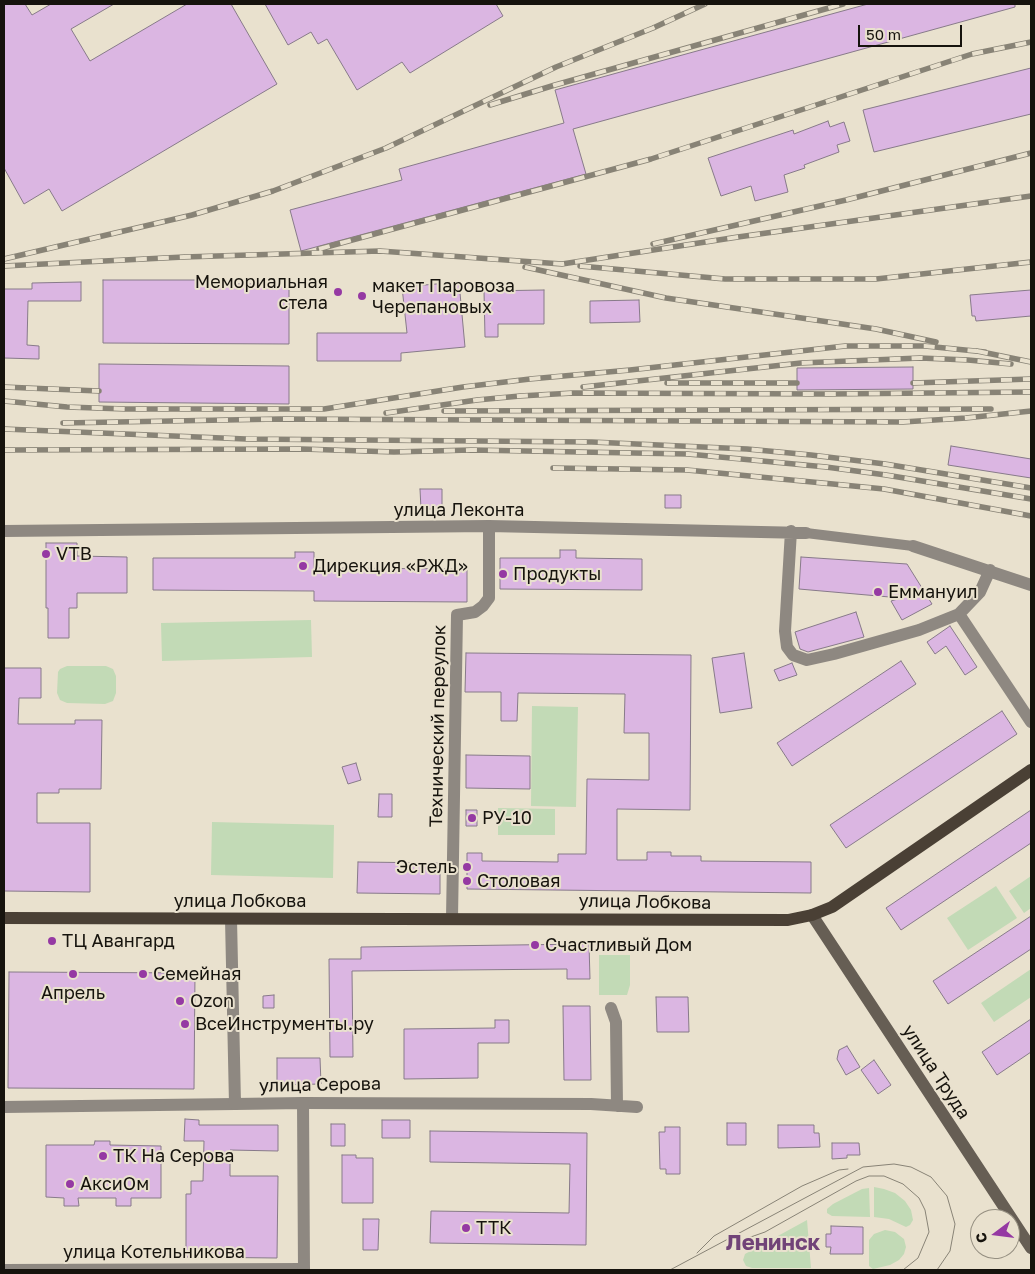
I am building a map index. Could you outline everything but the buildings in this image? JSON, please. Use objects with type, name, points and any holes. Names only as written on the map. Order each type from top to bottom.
[{"type":"main road","name":"улица Лобкова","points":[[4,918],[788,920],[812,916],[832,906],[1031,770]]},
{"type":"main road","name":"улица Труда","points":[[812,916],[1031,1248]]},
{"type":"street","name":"улица Леконта","points":[[4,531],[489,526],[791,531],[913,546]]},
{"type":"street","name":"Технический переулок","points":[[452,918],[457,615],[475,612],[484,606],[489,598],[489,526]]},
{"type":"street","points":[[791,531],[785,631],[787,647],[793,655],[807,660],[919,630],[959,614],[980,592],[990,570]]},
{"type":"street","points":[[913,546],[1031,585]]},
{"type":"street","points":[[959,614],[1031,722]]},
{"type":"street","points":[[231,919],[234,1104]]},
{"type":"street","points":[[611,1008],[616,1022],[617,1106]]},
{"type":"street","name":"улица Серова","points":[[4,1107],[392,1102],[637,1107]]},
{"type":"street","points":[[303,1103],[304,1270]]},
{"type":"street","name":"улица Котельникова","points":[[4,1270],[304,1270]]},
{"type":"green space","points":[[311,620],[312,657],[162,661],[161,623]]},
{"type":"green space","points":[[67,666],[106,666],[113,669],[116,676],[116,693],[113,701],[105,704],[67,703],[60,700],[57,693],[58,672]]},
{"type":"green space","points":[[532,706],[578,707],[576,807],[531,806]]},
{"type":"green space","points":[[498,808],[555,809],[555,835],[498,835]]},
{"type":"green space","points":[[212,822],[334,825],[333,878],[211,875]]},
{"type":"green space","points":[[1031,876],[1031,908],[1024,913],[1009,891]]},
{"type":"green space","points":[[996,886],[1017,918],[968,950],[947,918]]},
{"type":"green space","points":[[599,955],[630,955],[630,985],[627,995],[599,995]]},
{"type":"green space","points":[[1031,969],[1031,997],[994,1022],[981,1003]]},
{"type":"green space","points":[[874,1187],[895,1193],[905,1201],[911,1210],[913,1220],[910,1225],[906,1227],[889,1219],[874,1217]]},
{"type":"green space","points":[[869,1188],[870,1217],[832,1216],[827,1213],[827,1209],[833,1204],[862,1189]]},
{"type":"green space","points":[[807,1220],[811,1268],[752,1268],[746,1266],[743,1260],[745,1254]]},
{"type":"green space","points":[[885,1230],[895,1232],[904,1239],[906,1247],[904,1254],[899,1260],[890,1265],[873,1269],[869,1266],[869,1240],[874,1234]]},
{"type":"tram line","points":[[670,1270],[863,1167],[894,1164],[911,1167],[931,1177],[947,1196],[955,1224],[950,1251],[937,1270]]},
{"type":"tram line","points":[[697,1253],[714,1236],[802,1186],[839,1170],[848,1169]]},
{"type":"tram line","points":[[728,1245],[765,1232],[856,1181],[869,1176],[884,1176],[903,1184],[919,1198],[925,1210],[929,1232],[918,1258],[903,1270]]},
{"type":"railway","points":[[4,259],[192,215],[273,191],[386,148],[556,67],[653,28],[705,4]]},
{"type":"railway","points":[[490,105],[843,4]]},
{"type":"railway","points":[[319,249],[651,159],[972,54],[1031,42]]},
{"type":"railway","points":[[653,244],[846,200],[1031,153]]},
{"type":"railway","points":[[4,266],[184,257],[380,251],[562,264],[1031,196]]},
{"type":"railway","points":[[580,266],[725,279],[876,279],[1031,262]]},
{"type":"railway","points":[[525,267],[666,298],[876,329],[936,342]]},
{"type":"railway","points":[[4,401],[67,407],[125,409],[324,409],[463,387],[845,346],[925,346],[985,352]]},
{"type":"railway","points":[[977,351],[1031,362]]},
{"type":"railway","points":[[583,387],[801,363],[920,358],[1011,364]]},
{"type":"railway","points":[[913,383],[1031,379]]},
{"type":"railway","points":[[667,383],[797,383]]},
{"type":"railway","points":[[4,387],[99,391]]},
{"type":"railway","points":[[386,413],[477,400],[573,393],[829,394],[1031,392]]},
{"type":"railway","points":[[444,411],[991,409]]},
{"type":"railway","points":[[63,423],[280,419],[903,422],[1031,411]]},
{"type":"railway","points":[[4,429],[246,439],[592,442],[747,449],[885,464],[1031,488]]},
{"type":"railway","points":[[4,450],[302,449],[394,452],[471,450],[688,454],[826,467],[1031,499]]},
{"type":"railway","points":[[553,468],[687,470],[884,489],[1031,516]]},
{"type":"place","name":"Мемориальная стела","points":[[338,292]]},
{"type":"place","name":"макет Паровоза Черепановых","points":[[362,296]]},
{"type":"place","name":"VTB","points":[[46,554]]},
{"type":"place","name":"Дирекция «РЖД»","points":[[303,566]]},
{"type":"place","name":"Продукты","points":[[503,574]]},
{"type":"place","name":"Еммануил","points":[[878,592]]},
{"type":"place","name":"РУ-10","points":[[472,818]]},
{"type":"place","name":"Эстель","points":[[467,867]]},
{"type":"place","name":"Столовая","points":[[467,881]]},
{"type":"place","name":"ТЦ Авангард","points":[[52,941]]},
{"type":"place","name":"Счастливый Дом","points":[[535,945]]},
{"type":"place","name":"Апрель","points":[[73,974]]},
{"type":"place","name":"Семейная","points":[[143,974]]},
{"type":"place","name":"Ozon","points":[[180,1001]]},
{"type":"place","name":"ВсеИнструменты.ру","points":[[185,1024]]},
{"type":"place","name":"ТК На Серова","points":[[103,1156]]},
{"type":"place","name":"АксиОм","points":[[70,1184]]},
{"type":"place","name":"ТТК","points":[[466,1228]]},
{"type":"district","name":"Ленинск","points":[[773,1243]]}]
